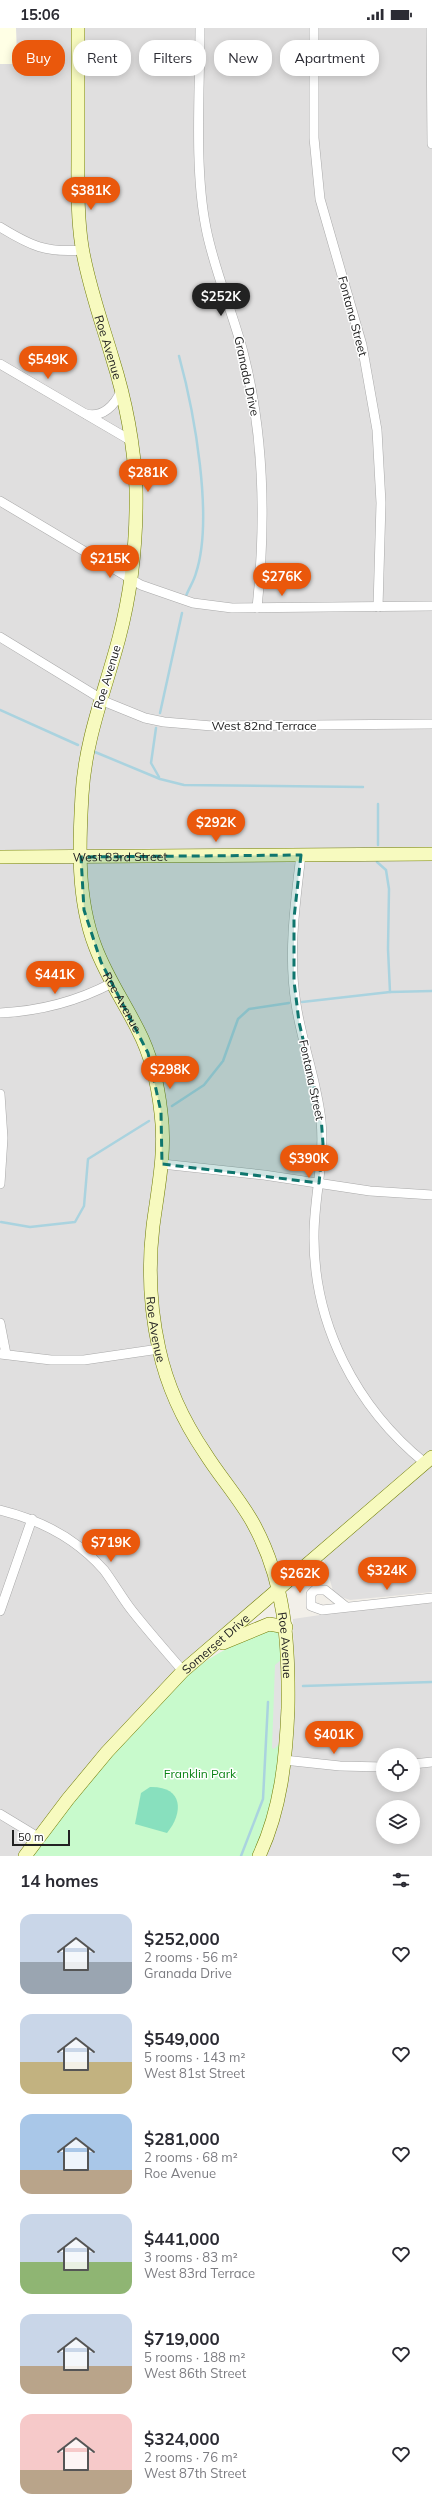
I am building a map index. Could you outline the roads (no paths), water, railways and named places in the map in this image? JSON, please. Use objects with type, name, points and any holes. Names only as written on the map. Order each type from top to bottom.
[{"type":"main road","name":"Roe Avenue","points":[[78,28],[78,198],[82,250],[91,288],[121,391],[130,440],[136,487],[134,547],[131,580],[120,636],[100,698],[85,763],[82,797],[81,857],[84,910],[88,927],[101,962],[141,1036],[152,1067],[161,1112],[162,1164],[150,1256],[151,1303],[159,1349],[178,1405],[204,1453],[252,1521],[269,1554],[279,1590],[286,1627],[289,1668],[284,1760],[275,1817],[259,1856]]},
{"type":"main road","name":"West 83rd Street","points":[[0,857],[432,854]]},
{"type":"main road","name":"Somerset Drive","points":[[25,1856],[38,1837],[107,1752],[183,1671],[279,1590],[428,1460]]},
{"type":"main road","points":[[208,1650],[269,1624],[286,1627]]},
{"type":"street","name":"Granada Drive","points":[[200,28],[200,175],[203,212],[212,254],[243,354],[261,457],[263,537],[257,608]]},
{"type":"street","name":"Fontana Street","points":[[314,28],[314,138],[320,199],[362,345],[377,430],[381,503],[378,607]]},
{"type":"street","points":[[431,28],[432,144]]},
{"type":"street","points":[[0,227],[41,249],[62,251],[82,250]]},
{"type":"street","points":[[0,364],[130,440]]},
{"type":"street","points":[[84,414],[102,412],[115,402],[121,391]]},
{"type":"street","points":[[0,501],[131,580],[175,598],[193,603],[219,607],[257,608],[432,606]]},
{"type":"street","points":[[100,561],[120,556],[134,547]]},
{"type":"street","name":"West 82nd Terrace","points":[[0,638],[100,698],[145,718],[187,725],[432,724]]},
{"type":"street","name":"Fontana Street","points":[[301,855],[294,918],[294,981],[299,1022],[321,1116],[322,1144],[314,1219],[314,1254],[316,1277],[329,1330],[348,1374],[364,1399],[401,1443],[428,1460]]},
{"type":"street","points":[[0,1014],[50,1007],[91,994],[112,983]]},
{"type":"street","points":[[0,1094],[3,1138],[0,1184]]},
{"type":"street","points":[[162,1164],[319,1183],[370,1191],[432,1195]]},
{"type":"street","points":[[0,1323],[3,1354],[51,1360],[84,1360],[159,1349]]},
{"type":"street","points":[[0,1510],[32,1519],[60,1532],[86,1552],[104,1571],[150,1634],[183,1671]]},
{"type":"street","points":[[0,1610],[32,1519]]},
{"type":"street","points":[[345,1606],[432,1598]]},
{"type":"street","points":[[284,1760],[340,1766],[376,1767]]},
{"type":"street","points":[[420,1763],[432,1762]]},
{"type":"street","points":[[0,1814],[38,1837]]},
{"type":"waterway","points":[[179,356],[191,405],[196,434],[200,464],[203,524],[201,550],[195,576],[186,596]]},
{"type":"waterway","points":[[160,713],[182,613]]},
{"type":"waterway","points":[[0,710],[78,745]]},
{"type":"waterway","points":[[156,728],[151,763],[159,777]]},
{"type":"waterway","points":[[95,752],[160,779],[184,785],[363,787]]},
{"type":"waterway","points":[[378,804],[378,845]]},
{"type":"waterway","points":[[377,862],[386,870],[389,889],[388,949],[390,992],[432,991]]},
{"type":"waterway","points":[[302,1002],[390,992]]},
{"type":"waterway","points":[[172,1106],[204,1085],[223,1061],[238,1019],[249,1009],[289,1003]]},
{"type":"waterway","points":[[1,1222],[30,1227],[75,1222],[84,1206],[88,1159],[149,1121]]},
{"type":"waterway","points":[[303,1686],[432,1682]]},
{"type":"waterway","points":[[241,1856],[263,1799],[268,1702]]},
{"type":"park label","name":"Franklin Park","points":[[200,1773]]}]
